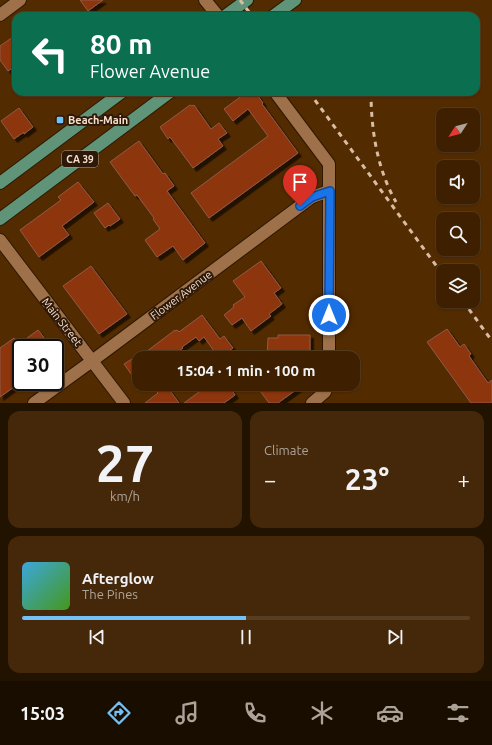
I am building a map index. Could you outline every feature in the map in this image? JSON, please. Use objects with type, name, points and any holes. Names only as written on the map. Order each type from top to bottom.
[{"type":"main road","points":[[230,12],[247,0]]},
{"type":"main road","points":[[278,12],[295,0]]},
{"type":"main road","name":"CA 39","points":[[0,183],[117,96]]},
{"type":"main road","name":"CA 39","points":[[0,219],[165,96]]},
{"type":"street","points":[[0,15],[20,0]]},
{"type":"street","points":[[205,0],[215,12]]},
{"type":"street","points":[[278,96],[329,164],[329,351]]},
{"type":"street","name":"Flower Avenue","points":[[34,403],[312,197],[330,191]]},
{"type":"street","name":"Main Street","points":[[0,240],[124,403]]},
{"type":"street","points":[[312,403],[324,391]]},
{"type":"building","points":[[80,0],[103,0],[88,11]]},
{"type":"building","points":[[12,38],[12,68],[8,71],[0,60],[0,46]]},
{"type":"building","points":[[242,96],[258,96],[263,103],[262,104],[298,153],[209,218],[191,193],[268,136],[248,109],[233,121],[224,109]]},
{"type":"building","points":[[190,105],[194,105],[211,129],[219,123],[227,133],[218,139],[223,146],[193,168],[170,137],[168,139],[160,127]]},
{"type":"building","points":[[19,108],[33,127],[14,139],[1,121]]},
{"type":"building","points":[[139,141],[163,174],[165,173],[174,186],[167,191],[205,243],[183,260],[173,246],[157,257],[145,240],[160,229],[137,195],[135,196],[110,162]]},
{"type":"building","points":[[78,182],[94,202],[62,226],[69,235],[39,257],[20,230],[61,200],[58,197]]},
{"type":"building","points":[[108,203],[120,219],[105,228],[94,213]]},
{"type":"building","points":[[261,261],[281,288],[274,293],[282,304],[269,314],[271,316],[251,331],[242,318],[232,325],[224,315],[234,307],[233,305],[245,297],[233,281]]},
{"type":"building","points":[[91,266],[127,314],[99,334],[63,286]]},
{"type":"building","points":[[202,315],[220,339],[224,336],[233,348],[229,351],[214,351],[204,337],[199,341],[196,337],[182,347],[183,348],[179,351],[147,351],[175,330],[179,332]]},
{"type":"building","points":[[447,329],[460,347],[464,344],[471,354],[469,356],[488,383],[492,380],[492,403],[471,403],[427,342]]},
{"type":"building","points":[[38,330],[45,339],[26,339]]},
{"type":"building","points":[[278,335],[310,335],[310,351],[267,351],[268,338],[278,338]]},
{"type":"building","points":[[12,339],[12,388],[0,397],[0,348]]},
{"type":"building","points":[[132,359],[132,375],[124,364]]},
{"type":"building","points":[[156,391],[170,391],[179,403],[145,403],[158,393]]},
{"type":"building","points":[[200,391],[232,391],[235,395],[224,403],[184,403]]},
{"type":"building","points":[[260,391],[294,391],[278,403],[269,403]]},
{"type":"railway","points":[[240,0],[249,12]]},
{"type":"railway","points":[[312,96],[436,265]]},
{"type":"railway","points":[[371,96],[372,120],[376,148],[384,176],[396,202]]},
{"type":"railway","points":[[468,308],[492,341]]},
{"type":"place","name":"Beach-Main","points":[[60,120]]},
{"type":"route","points":[[300,206],[312,197],[330,191],[329,315]]}]
